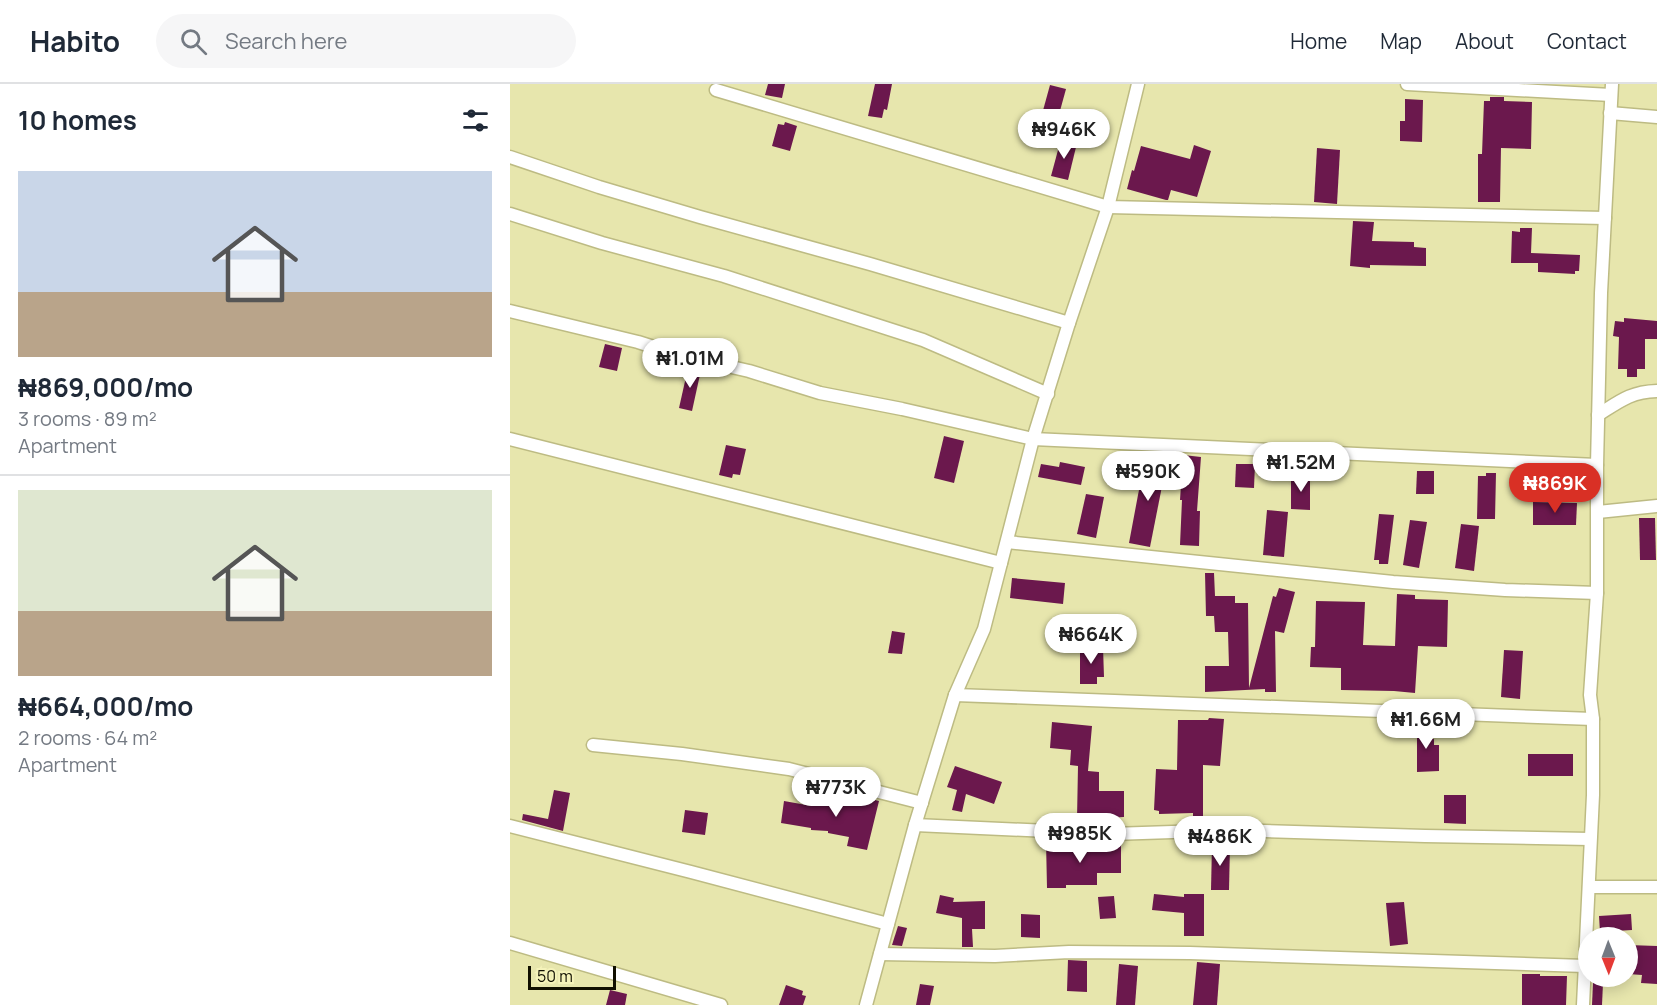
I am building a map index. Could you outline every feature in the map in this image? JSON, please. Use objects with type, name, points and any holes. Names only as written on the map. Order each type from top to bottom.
[{"type":"street","points":[[866,1005],[915,825],[955,695],[984,629],[1033,439],[1108,207],[1138,84]]},
{"type":"street","points":[[1407,84],[1611,89],[1601,293],[1597,593],[1590,695],[1593,719],[1593,795],[1587,927]]},
{"type":"street","points":[[716,90],[1108,207],[1605,218]]},
{"type":"street","points":[[1610,113],[1657,117]]},
{"type":"street","points":[[510,157],[700,217],[1069,323]]},
{"type":"street","points":[[510,214],[602,243],[724,276],[923,340],[1048,394]]},
{"type":"street","points":[[510,311],[749,371],[820,393],[1033,439],[1597,465]]},
{"type":"street","points":[[1598,415],[1640,391],[1657,390]]},
{"type":"street","points":[[510,439],[1001,563]]},
{"type":"street","points":[[1598,512],[1657,506]]},
{"type":"street","points":[[1007,542],[1393,582],[1505,590],[1597,593]]},
{"type":"street","points":[[955,695],[1593,719]]},
{"type":"street","points":[[593,745],[682,754],[789,769],[922,803]]},
{"type":"street","points":[[915,825],[1112,834],[1233,830],[1590,839]]},
{"type":"street","points":[[510,826],[888,924]]},
{"type":"street","points":[[1589,887],[1657,887]]},
{"type":"street","points":[[510,943],[721,1005]]},
{"type":"street","points":[[880,954],[995,956],[1069,952],[1190,953],[1578,966]]},
{"type":"street","points":[[1583,1005],[1584,987]]},
{"type":"building","points":[[768,84],[785,84],[782,98],[765,95]]},
{"type":"building","points":[[875,84],[892,84],[887,110],[884,109],[882,118],[868,116]]},
{"type":"building","points":[[1050,85],[1066,89],[1055,129],[1039,125]]},
{"type":"building","points":[[1490,97],[1504,97],[1504,101],[1532,102],[1531,149],[1501,148],[1500,202],[1478,202],[1478,154],[1482,154],[1484,101],[1490,101]]},
{"type":"building","points":[[1405,99],[1423,100],[1422,142],[1400,141],[1400,121],[1405,121]]},
{"type":"building","points":[[785,122],[797,126],[790,151],[772,146],[778,124],[784,125]]},
{"type":"building","points":[[1061,139],[1077,143],[1068,180],[1051,176]]},
{"type":"building","points":[[1194,145],[1211,151],[1197,197],[1171,190],[1166,200],[1127,189],[1141,146],[1190,159]]},
{"type":"building","points":[[1317,148],[1340,150],[1337,204],[1314,202]]},
{"type":"building","points":[[1353,221],[1374,222],[1372,241],[1414,242],[1414,247],[1426,248],[1426,266],[1370,265],[1370,268],[1350,266]]},
{"type":"building","points":[[1520,228],[1532,228],[1531,253],[1580,255],[1579,271],[1575,271],[1575,274],[1538,272],[1538,263],[1511,263],[1512,231],[1520,232]]},
{"type":"building","points":[[1624,318],[1657,321],[1657,339],[1645,339],[1645,369],[1637,369],[1637,377],[1627,377],[1627,369],[1618,369],[1619,337],[1613,336],[1615,321],[1624,322]]},
{"type":"building","points":[[605,344],[622,348],[617,371],[599,367]]},
{"type":"building","points":[[688,368],[701,370],[692,411],[679,408]]},
{"type":"building","points":[[944,436],[964,441],[954,483],[934,478]]},
{"type":"building","points":[[726,445],[746,449],[740,475],[733,474],[732,478],[719,475]]},
{"type":"building","points":[[1183,455],[1201,457],[1197,511],[1200,511],[1199,546],[1180,545]]},
{"type":"building","points":[[1145,458],[1167,461],[1150,547],[1129,543]]},
{"type":"building","points":[[1060,462],[1085,467],[1081,485],[1038,477],[1041,464],[1059,467]]},
{"type":"building","points":[[1236,464],[1255,464],[1254,488],[1235,487]]},
{"type":"building","points":[[1417,471],[1434,471],[1434,494],[1416,494]]},
{"type":"building","points":[[1486,473],[1496,473],[1495,519],[1477,519],[1478,476],[1486,476]]},
{"type":"building","points":[[1291,476],[1310,476],[1310,510],[1291,509]]},
{"type":"building","points":[[1086,494],[1104,497],[1096,538],[1077,534]]},
{"type":"building","points":[[1533,502],[1577,503],[1576,525],[1533,525]]},
{"type":"building","points":[[1267,510],[1288,512],[1284,557],[1263,555]]},
{"type":"building","points":[[1379,514],[1394,515],[1388,564],[1379,564],[1379,560],[1374,560]]},
{"type":"building","points":[[1639,518],[1655,518],[1656,560],[1640,560]]},
{"type":"building","points":[[1410,520],[1427,522],[1419,568],[1403,565]]},
{"type":"building","points":[[1461,524],[1479,526],[1474,571],[1455,568]]},
{"type":"building","points":[[1205,573],[1214,573],[1215,596],[1235,596],[1235,603],[1248,603],[1249,688],[1273,596],[1276,597],[1279,588],[1295,592],[1284,633],[1275,631],[1276,692],[1265,692],[1265,689],[1205,692],[1205,666],[1229,666],[1228,632],[1215,632],[1214,616],[1206,616]]},
{"type":"building","points":[[1012,578],[1065,583],[1063,604],[1010,598]]},
{"type":"building","points":[[1397,594],[1415,595],[1415,599],[1448,600],[1447,647],[1418,646],[1415,693],[1341,690],[1341,668],[1310,667],[1311,647],[1315,647],[1316,601],[1365,602],[1363,645],[1395,646]]},
{"type":"building","points":[[892,631],[905,633],[902,654],[888,653]]},
{"type":"building","points":[[1080,647],[1103,647],[1104,677],[1097,677],[1097,684],[1080,684]]},
{"type":"building","points":[[1504,650],[1523,651],[1520,699],[1501,697]]},
{"type":"building","points":[[1209,718],[1224,719],[1220,766],[1203,765],[1203,818],[1193,818],[1193,813],[1159,814],[1159,811],[1154,810],[1156,769],[1177,770],[1178,720],[1208,720]]},
{"type":"building","points":[[1417,721],[1427,721],[1427,739],[1434,739],[1434,745],[1439,745],[1439,771],[1417,772]]},
{"type":"building","points":[[1052,722],[1092,726],[1088,771],[1099,772],[1099,791],[1124,791],[1124,817],[1077,819],[1078,766],[1070,765],[1071,750],[1050,748]]},
{"type":"building","points":[[1528,754],[1573,754],[1573,776],[1528,776]]},
{"type":"building","points":[[955,766],[1002,782],[994,804],[966,794],[962,812],[952,810],[957,790],[947,787]]},
{"type":"building","points":[[554,790],[570,793],[563,831],[522,820],[523,814],[548,819]]},
{"type":"building","points":[[820,795],[858,801],[859,796],[879,801],[867,850],[847,846],[849,837],[781,823],[784,801],[812,806],[813,797]]},
{"type":"building","points":[[1444,795],[1466,795],[1466,824],[1444,823]]},
{"type":"building","points":[[685,810],[708,813],[705,835],[682,832]]},
{"type":"building","points":[[1046,841],[1065,841],[1065,848],[1102,848],[1102,844],[1121,844],[1121,873],[1097,873],[1097,885],[1066,885],[1066,888],[1047,888]]},
{"type":"building","points":[[1212,845],[1230,845],[1229,890],[1211,890]]},
{"type":"building","points":[[1154,894],[1184,897],[1184,894],[1204,894],[1204,936],[1184,936],[1184,913],[1152,910]]},
{"type":"building","points":[[940,895],[954,898],[953,902],[985,901],[985,929],[972,929],[973,947],[962,947],[962,918],[936,913]]},
{"type":"building","points":[[1114,896],[1116,918],[1100,919],[1098,897]]},
{"type":"building","points":[[1404,902],[1408,944],[1390,946],[1386,903]]},
{"type":"building","points":[[1021,914],[1040,915],[1040,938],[1021,937]]},
{"type":"building","points":[[1631,914],[1632,927],[1600,927],[1599,916]]},
{"type":"building","points":[[898,926],[907,928],[902,946],[892,945]]},
{"type":"building","points":[[1638,945],[1657,946],[1657,984],[1641,983],[1642,975],[1638,975]]},
{"type":"building","points":[[1068,960],[1087,961],[1087,992],[1067,991]]},
{"type":"building","points":[[1197,962],[1220,964],[1217,1005],[1193,1005]]},
{"type":"building","points":[[1119,964],[1138,966],[1135,1005],[1116,1005]]},
{"type":"building","points":[[1522,974],[1567,976],[1566,1005],[1522,1005]]},
{"type":"building","points":[[920,984],[934,986],[930,1005],[916,1005]]},
{"type":"building","points":[[786,985],[803,991],[802,995],[806,996],[803,1005],[779,1005]]},
{"type":"building","points":[[1593,987],[1603,987],[1602,1005],[1592,1005]]},
{"type":"building","points":[[610,990],[627,994],[625,1005],[606,1005]]}]
